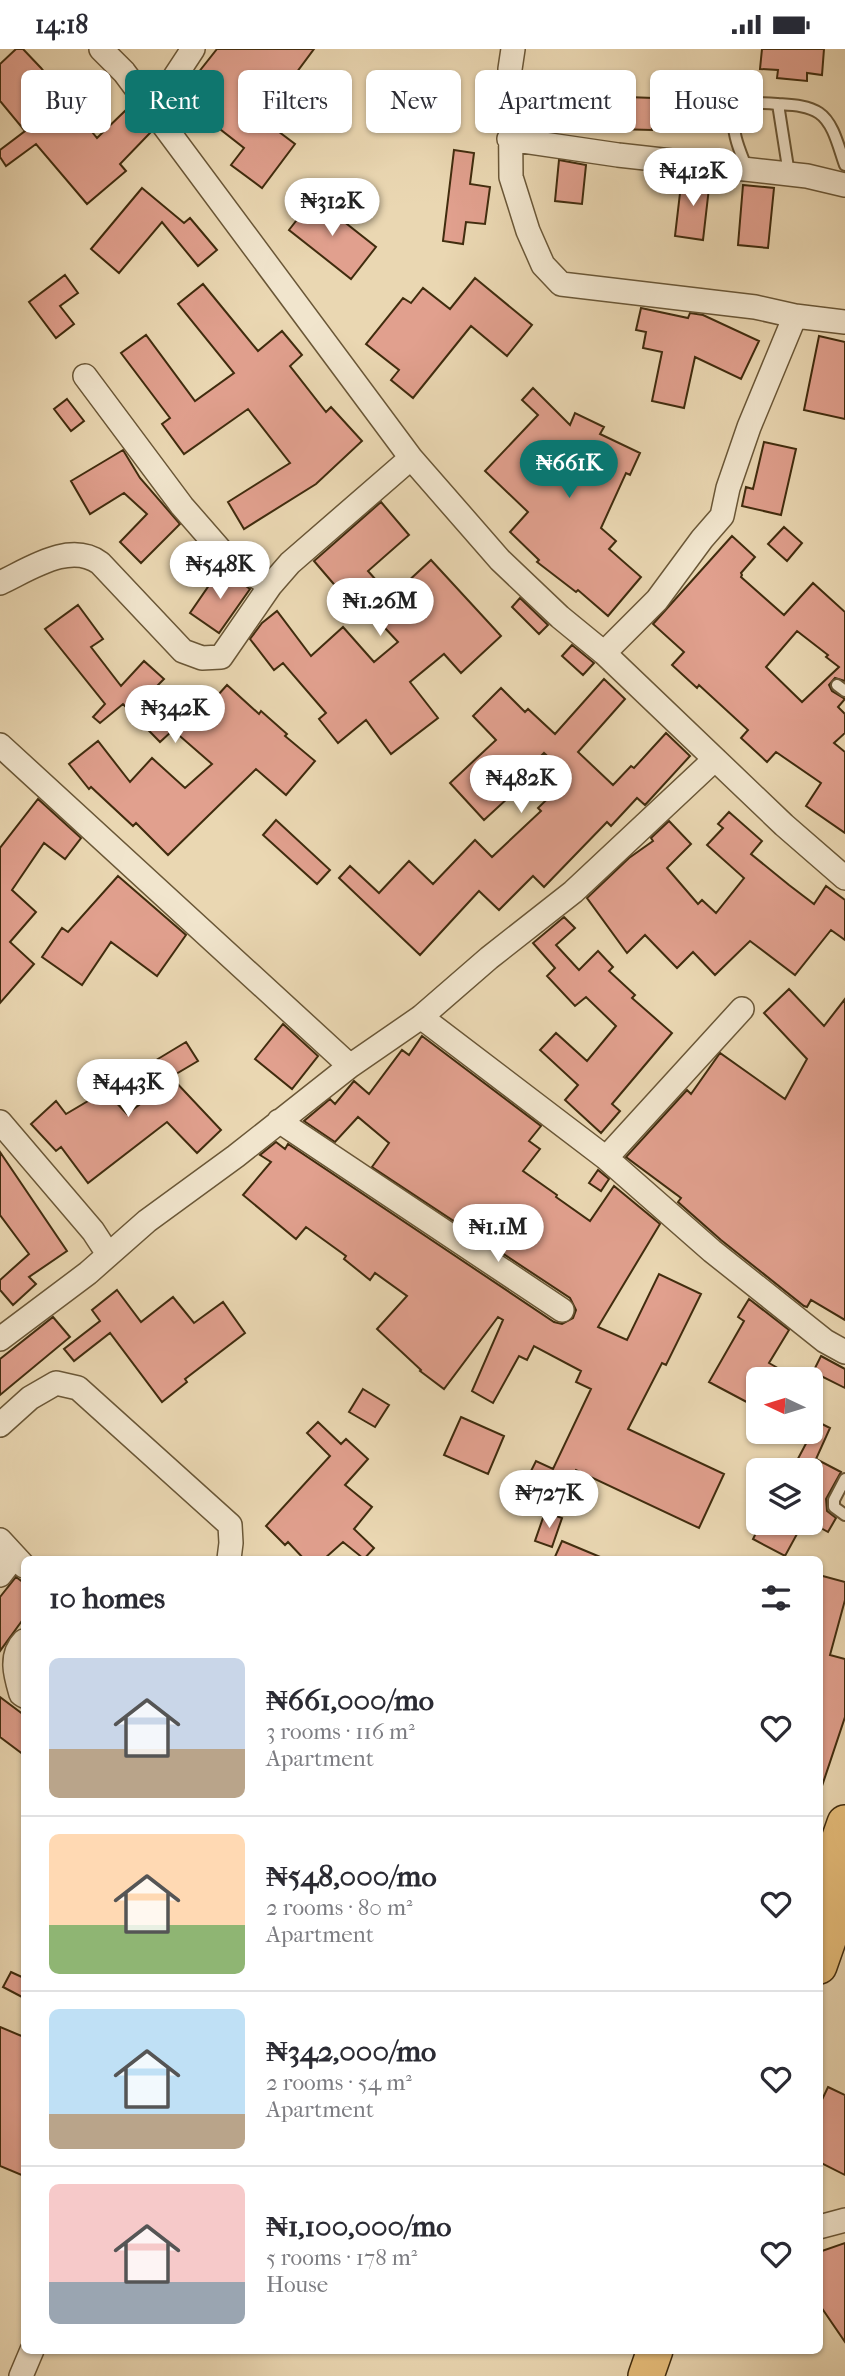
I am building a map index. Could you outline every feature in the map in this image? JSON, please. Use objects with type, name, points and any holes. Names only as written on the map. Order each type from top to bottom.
[{"type":"main road","points":[[823,1886],[845,1823]]},
{"type":"main road","points":[[823,1955],[845,1892]]},
{"type":"main road","points":[[655,2370],[676,2354]]},
{"type":"street","points":[[101,49],[125,73]]},
{"type":"street","points":[[179,70],[193,49]]},
{"type":"street","points":[[513,49],[510,69],[511,177],[528,231],[543,265],[561,284],[755,307],[795,316],[845,322]]},
{"type":"street","points":[[170,133],[411,458],[500,560],[560,617],[604,653],[784,825],[845,878]]},
{"type":"street","points":[[509,139],[618,155],[789,174],[845,185]]},
{"type":"street","points":[[604,653],[657,600],[722,516],[728,488],[749,427],[795,316]]},
{"type":"street","points":[[85,376],[182,506],[223,552],[270,586]]},
{"type":"street","points":[[0,583],[49,560],[76,554],[89,555],[100,563],[183,651],[202,658],[221,657],[270,586],[290,563],[411,458]]},
{"type":"street","points":[[0,745],[350,1066]]},
{"type":"street","points":[[0,1339],[350,1066],[421,1017],[489,958],[573,893],[715,759]]},
{"type":"street","points":[[606,1158],[741,1009]]},
{"type":"street","points":[[421,1017],[606,1158],[712,1251],[825,1341],[845,1352]]},
{"type":"street","points":[[279,1121],[562,1310]]},
{"type":"street","points":[[0,1122],[93,1231],[108,1254]]},
{"type":"street","points":[[0,1425],[30,1398],[56,1383],[78,1388],[230,1525],[229,1556]]},
{"type":"street","points":[[0,1575],[13,1554]]},
{"type":"street","points":[[21,1645],[13,1670],[21,1694]]},
{"type":"street","points":[[823,2226],[845,2220]]},
{"type":"street","points":[[21,2376],[30,2354]]},
{"type":"lane","points":[[747,169],[733,136],[734,118],[744,106],[758,102],[806,107],[821,114],[832,129],[845,165]]},
{"type":"lane","points":[[778,104],[789,174]]},
{"type":"lane","points":[[845,1479],[834,1500],[834,1507],[845,1515]]},
{"type":"building","points":[[16,49],[23,49],[43,70],[21,70],[21,126],[0,101],[0,64]]},
{"type":"building","points":[[217,49],[314,49],[298,70],[238,70],[238,133],[280,133],[295,144],[262,188],[231,165],[244,148],[224,132],[224,70],[200,70]]},
{"type":"building","points":[[762,49],[824,49],[822,75],[807,73],[807,81],[777,78],[778,70],[760,69]]},
{"type":"building","points":[[636,97],[650,98],[650,130],[636,130]]},
{"type":"building","points":[[125,111],[125,133],[150,133],[120,164],[126,171],[87,204],[36,144],[6,166],[0,157],[0,150],[22,133],[93,133],[97,138],[102,133],[111,133],[111,124]]},
{"type":"building","points":[[454,150],[474,153],[470,184],[490,187],[485,224],[466,222],[463,244],[443,241]]},
{"type":"building","points":[[559,160],[586,165],[582,204],[555,201]]},
{"type":"building","points":[[682,176],[710,179],[703,240],[675,236]]},
{"type":"building","points":[[743,185],[774,188],[768,248],[738,245]]},
{"type":"building","points":[[142,188],[184,223],[190,218],[217,250],[198,266],[162,222],[119,273],[91,249]]},
{"type":"building","points":[[314,198],[376,247],[351,279],[289,230]]},
{"type":"building","points":[[65,275],[78,293],[60,306],[74,324],[56,338],[29,302]]},
{"type":"building","points":[[475,278],[532,325],[507,356],[471,326],[413,398],[391,380],[399,370],[366,344],[403,298],[411,303],[423,288],[450,309]]},
{"type":"building","points":[[203,284],[258,351],[282,331],[302,355],[290,366],[326,412],[331,407],[362,441],[316,484],[244,529],[228,502],[290,463],[248,409],[184,454],[162,424],[170,418],[121,353],[146,335],[195,401],[234,373],[178,304]]},
{"type":"building","points":[[641,308],[688,318],[690,313],[703,315],[759,341],[741,379],[695,357],[684,408],[652,401],[662,352],[643,348],[646,332],[636,330]]},
{"type":"building","points":[[819,336],[845,342],[845,419],[804,410]]},
{"type":"building","points":[[533,388],[570,425],[575,413],[604,427],[600,434],[640,453],[630,475],[626,473],[601,528],[616,541],[609,549],[641,577],[608,616],[578,590],[576,592],[537,562],[539,560],[510,532],[528,512],[485,471],[538,415],[522,400]]},
{"type":"building","points":[[67,399],[84,421],[71,431],[54,409]]},
{"type":"building","points":[[764,442],[796,449],[781,515],[742,506],[746,487],[753,489]]},
{"type":"building","points":[[123,450],[140,478],[180,524],[141,563],[120,542],[147,514],[124,493],[90,514],[71,481]]},
{"type":"building","points":[[381,502],[409,535],[368,571],[391,597],[431,560],[501,636],[461,673],[444,654],[410,682],[438,718],[391,754],[366,720],[338,743],[319,719],[326,713],[283,663],[274,670],[250,639],[262,623],[277,611],[311,656],[343,627],[374,662],[398,642],[370,612],[363,618],[314,561]]},
{"type":"building","points":[[784,527],[802,543],[787,561],[768,544]]},
{"type":"building","points":[[732,536],[755,557],[741,573],[741,577],[784,615],[813,583],[845,612],[845,681],[835,678],[829,685],[832,691],[845,699],[838,707],[845,714],[845,733],[834,743],[845,752],[845,833],[806,806],[821,783],[776,752],[767,762],[741,738],[748,730],[699,685],[697,688],[672,665],[684,652],[653,624]],"holes":[[[797,631],[828,655],[826,657],[839,667],[802,702],[766,667]]]},
{"type":"building","points":[[221,568],[250,589],[219,633],[190,613]]},
{"type":"building","points":[[520,598],[548,625],[539,634],[512,607]]},
{"type":"building","points":[[78,605],[103,639],[91,647],[121,686],[144,661],[164,679],[154,689],[190,726],[227,685],[259,714],[261,711],[315,761],[286,795],[256,769],[168,855],[136,823],[133,826],[91,787],[89,789],[69,764],[98,741],[130,782],[152,758],[185,788],[212,764],[173,730],[160,742],[123,704],[100,723],[93,717],[105,704],[45,629]]},
{"type":"building","points":[[572,645],[594,663],[583,675],[562,656]]},
{"type":"building","points":[[604,679],[625,699],[578,752],[613,785],[631,766],[634,768],[666,733],[690,756],[645,805],[637,798],[611,826],[607,822],[544,887],[533,876],[499,910],[479,891],[420,955],[339,878],[350,866],[379,893],[409,861],[433,884],[475,840],[492,857],[541,811],[538,808],[570,777],[544,753],[504,793],[508,798],[484,820],[450,783],[496,740],[473,716],[501,688],[525,712],[528,709],[555,734]]},
{"type":"building","points":[[38,799],[81,838],[65,859],[44,843],[12,890],[36,912],[10,942],[34,964],[0,1003],[0,848]]},
{"type":"building","points":[[729,812],[762,841],[751,854],[814,904],[826,886],[845,900],[845,940],[831,930],[795,975],[750,941],[715,975],[693,952],[677,968],[645,935],[627,953],[587,898],[629,858],[653,841],[651,838],[669,821],[691,844],[667,868],[698,904],[702,900],[716,913],[744,878],[707,845],[723,828],[718,824]]},
{"type":"building","points":[[276,820],[330,870],[317,884],[263,835]]},
{"type":"building","points":[[118,876],[186,935],[157,976],[111,942],[82,985],[42,957],[62,928],[68,932]]},
{"type":"building","points":[[564,917],[575,928],[556,945],[579,970],[598,951],[613,967],[609,971],[635,995],[632,998],[672,1033],[612,1104],[620,1111],[601,1133],[565,1100],[578,1085],[540,1050],[556,1033],[587,1061],[616,1026],[586,997],[575,1006],[547,976],[555,968],[533,943]]},
{"type":"building","points":[[789,989],[824,1026],[845,999],[845,1320],[811,1300],[807,1307],[804,1306],[721,1240],[678,1202],[681,1198],[626,1157],[687,1090],[691,1094],[720,1053],[785,1099],[807,1059],[764,1013]]},
{"type":"building","points":[[283,1024],[318,1056],[292,1089],[255,1059]]},
{"type":"building","points":[[422,1036],[541,1126],[529,1141],[540,1149],[523,1171],[590,1221],[614,1186],[660,1224],[598,1327],[627,1340],[659,1274],[701,1294],[666,1365],[662,1363],[628,1429],[724,1474],[699,1528],[576,1470],[565,1493],[529,1475],[536,1461],[553,1469],[591,1389],[576,1382],[581,1371],[534,1346],[527,1360],[519,1356],[493,1403],[472,1391],[503,1320],[498,1317],[444,1389],[420,1371],[377,1329],[407,1296],[375,1273],[370,1280],[344,1259],[346,1256],[306,1227],[296,1239],[243,1195],[271,1162],[260,1155],[276,1142],[285,1149],[288,1144],[554,1322],[562,1324],[573,1318],[576,1310],[570,1298],[372,1167],[389,1143],[358,1117],[335,1142],[304,1121],[330,1099],[335,1104],[354,1081],[369,1094],[402,1050],[409,1055]]},
{"type":"building","points":[[186,1042],[198,1061],[171,1077],[221,1130],[197,1153],[167,1122],[88,1183],[61,1147],[56,1151],[31,1124],[56,1101],[66,1114],[105,1091],[127,1114],[147,1099],[133,1074]]},
{"type":"building","points":[[0,1152],[67,1251],[29,1277],[36,1284],[13,1305],[0,1290],[0,1280],[29,1254],[0,1215]]},
{"type":"building","points":[[598,1170],[609,1179],[601,1191],[589,1183]]},
{"type":"building","points":[[117,1290],[141,1322],[173,1297],[194,1323],[223,1302],[245,1333],[185,1379],[187,1382],[162,1402],[110,1333],[74,1361],[64,1349],[100,1321],[92,1310]]},
{"type":"building","points":[[749,1299],[789,1330],[769,1363],[776,1367],[746,1367],[746,1402],[709,1382],[744,1321],[738,1317]]},
{"type":"building","points":[[53,1317],[70,1337],[0,1395],[0,1359]]},
{"type":"building","points":[[821,1356],[845,1369],[845,1388],[823,1377],[823,1367],[816,1367]]},
{"type":"building","points":[[363,1389],[389,1405],[375,1427],[349,1412]]},
{"type":"building","points":[[461,1417],[504,1436],[488,1474],[444,1455]]},
{"type":"building","points":[[318,1422],[341,1444],[346,1439],[368,1459],[345,1485],[372,1507],[354,1529],[374,1548],[367,1556],[360,1556],[343,1542],[327,1556],[301,1556],[288,1542],[285,1545],[266,1526],[330,1456],[307,1433]]},
{"type":"building","points":[[823,1424],[830,1428],[823,1444]]},
{"type":"building","points":[[806,1444],[823,1444],[816,1458],[798,1458]]},
{"type":"building","points":[[823,1463],[841,1472],[826,1499],[827,1511],[836,1518],[828,1532],[823,1529]]},
{"type":"building","points":[[545,1512],[562,1518],[552,1547],[535,1541]]},
{"type":"building","points":[[755,1535],[796,1535],[785,1556],[753,1539]]},
{"type":"building","points":[[562,1541],[598,1556],[555,1556]]},
{"type":"building","points":[[823,1576],[845,1582],[845,1600],[830,1655],[845,1659],[845,1717],[823,1783]]},
{"type":"building","points":[[16,1577],[21,1581],[21,1622],[0,1651],[0,1597]]},
{"type":"building","points":[[0,1697],[21,1713],[21,1753],[0,1737]]},
{"type":"building","points":[[11,1972],[21,1977],[21,1996],[3,1987]]},
{"type":"building","points":[[0,2027],[21,2036],[21,2175],[0,2166]]},
{"type":"building","points":[[828,2087],[845,2095],[845,2175],[823,2164],[823,2098]]},
{"type":"building","points":[[845,2243],[845,2342],[823,2310],[823,2251]]}]
